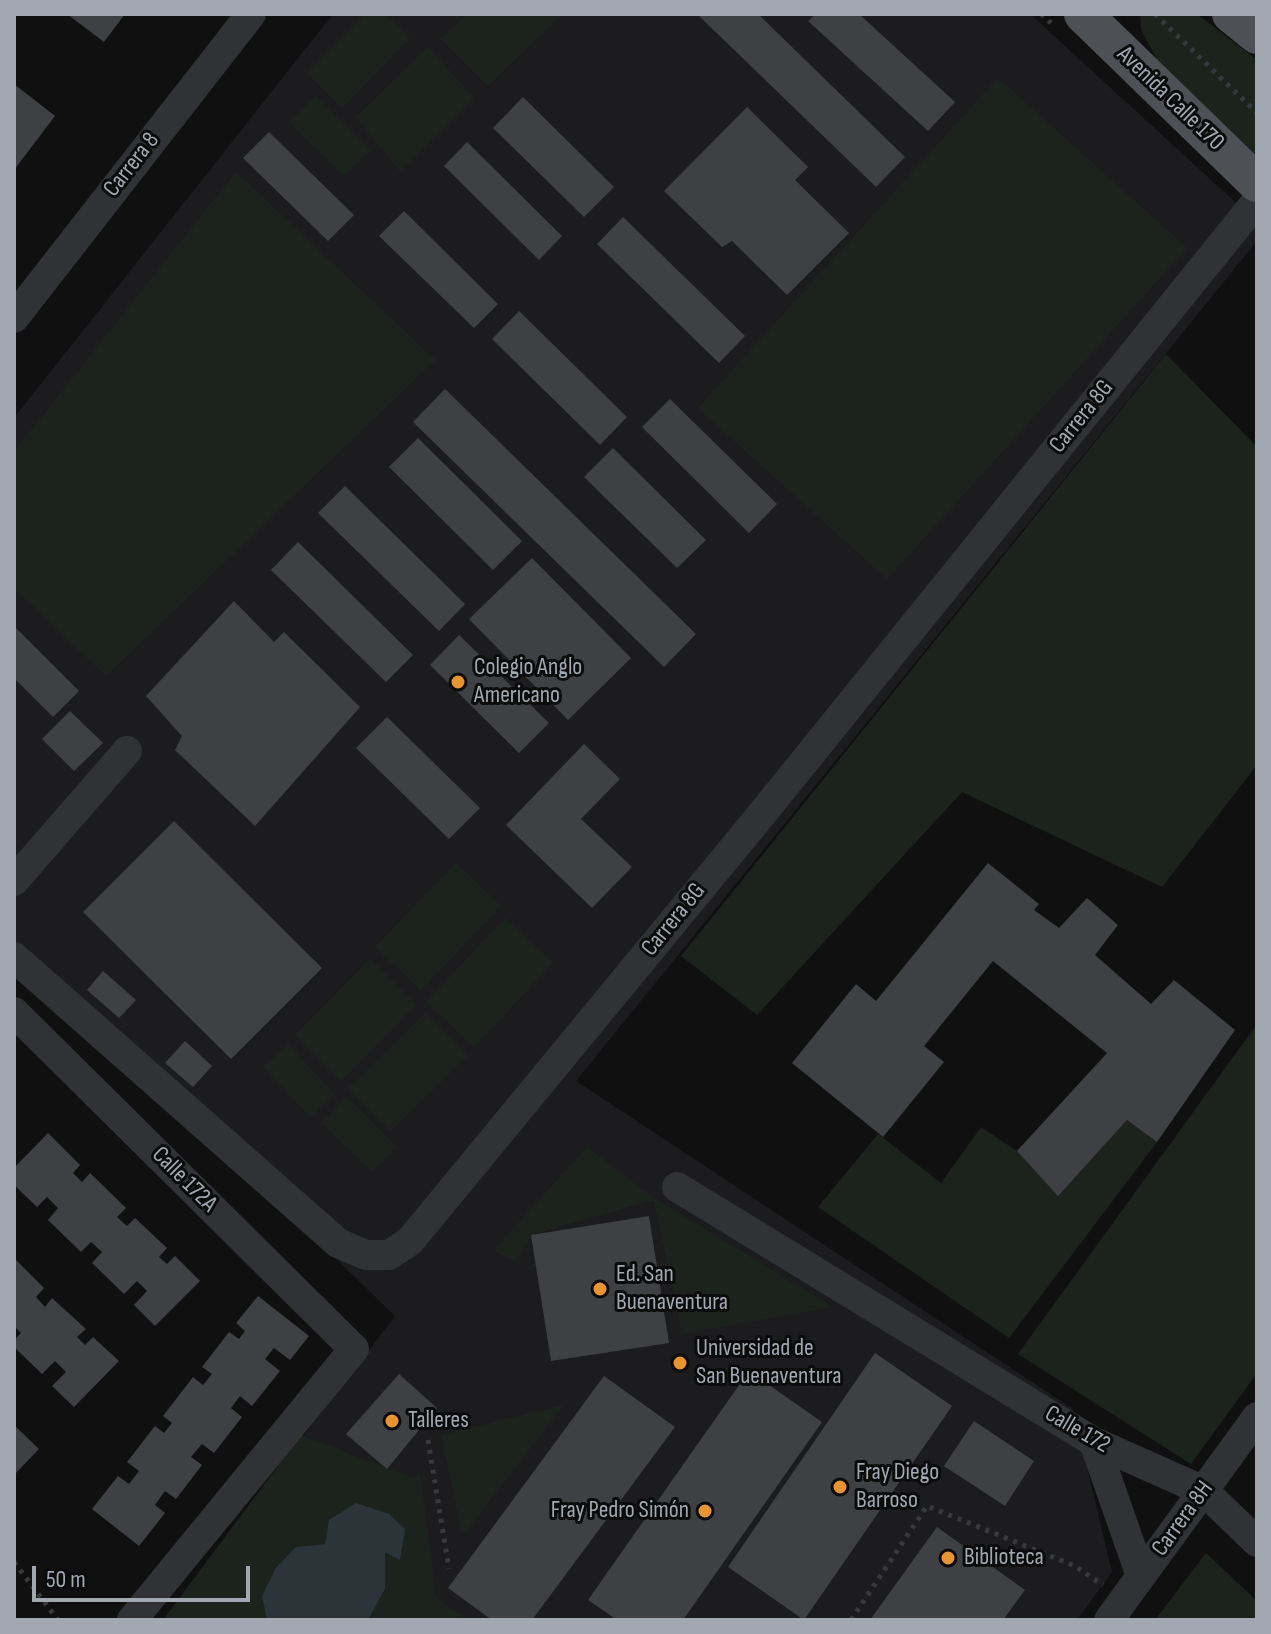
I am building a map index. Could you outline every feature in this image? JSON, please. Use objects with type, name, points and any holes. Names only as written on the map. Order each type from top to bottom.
[{"type":"main road","name":"Avenida Calle 170","points":[[1083,14],[1257,183]]},
{"type":"main road","points":[[1126,14],[1125,36],[1142,71]]},
{"type":"main road","points":[[1231,14],[1257,35]]},
{"type":"main road","points":[[1245,14],[1257,26]]},
{"type":"street","name":"Carrera 8","points":[[14,318],[251,14]]},
{"type":"street","name":"Carrera 8G","points":[[14,957],[338,1243],[366,1255],[389,1255],[410,1241],[1257,201]]},
{"type":"street","points":[[14,881],[127,751]]},
{"type":"street","name":"Calle 172A","points":[[14,1012],[354,1349],[132,1620]]},
{"type":"street","name":"Calle 172","points":[[677,1187],[1094,1442],[1204,1491],[1257,1542]]},
{"type":"street","name":"Carrera 8H","points":[[1124,1599],[1257,1417]]},
{"type":"street","points":[[1094,1442],[1124,1599]]},
{"type":"path","points":[[1155,14],[1257,113]]},
{"type":"path","points":[[428,1440],[449,1569]]},
{"type":"path","points":[[851,1620],[927,1506],[1075,1566],[1124,1599]]},
{"type":"path","points":[[14,1562],[58,1620]]},
{"type":"shaded area","name":"Colegio Anglo Americano","points":[[333,14],[1030,14],[1257,222],[1257,241],[576,1081],[1073,1409],[1112,1572],[1077,1620],[163,1620],[395,1316],[14,946],[14,418]]},
{"type":"shaded area","points":[[365,14],[385,14],[410,38],[342,108],[307,73]]},
{"type":"shaded area","points":[[467,14],[562,14],[488,86],[441,39]]},
{"type":"shaded area","points":[[1140,14],[1197,14],[1257,60],[1257,159],[1158,61],[1141,30]]},
{"type":"shaded area","points":[[428,47],[474,98],[400,171],[356,117]]},
{"type":"shaded area","points":[[998,78],[1187,248],[887,579],[698,408]]},
{"type":"shaded area","points":[[315,96],[370,150],[344,176],[289,122]]},
{"type":"shaded area","points":[[236,172],[435,360],[106,676],[14,588],[14,452]]},
{"type":"shaded area","points":[[1166,354],[1257,447],[1257,765],[1162,887],[962,792],[757,1015],[681,956]]},
{"type":"shaded area","points":[[456,863],[501,906],[421,990],[375,947]]},
{"type":"shaded area","points":[[505,918],[553,963],[474,1047],[426,1002]]},
{"type":"shaded area","points":[[370,959],[416,1005],[341,1081],[295,1035]]},
{"type":"shaded area","points":[[425,1013],[468,1055],[391,1131],[348,1089]]},
{"type":"shaded area","points":[[1257,1024],[1257,1373],[1191,1464],[1018,1354]]},
{"type":"shaded area","points":[[288,1044],[334,1094],[310,1117],[263,1067]]},
{"type":"shaded area","points":[[347,1097],[397,1147],[372,1172],[322,1123]]},
{"type":"shaded area","points":[[1127,1120],[1157,1142],[1009,1338],[818,1207],[878,1134],[941,1183],[981,1127],[1017,1151],[1058,1195]]},
{"type":"shaded area","points":[[587,1147],[655,1199],[833,1307],[682,1334],[654,1200],[531,1235],[515,1262],[494,1250]]},
{"type":"shaded area","points":[[563,1405],[463,1536],[441,1435]]},
{"type":"shaded area","points":[[301,1435],[413,1478],[420,1471],[436,1597],[467,1620],[368,1620],[385,1589],[385,1552],[399,1560],[404,1547],[325,1544],[296,1547],[262,1596],[267,1620],[163,1620]]},
{"type":"shaded area","points":[[356,1503],[389,1514],[405,1529],[400,1560],[385,1552],[385,1589],[368,1620],[267,1620],[262,1596],[276,1568],[296,1547],[325,1544],[329,1520]]},
{"type":"shaded area","points":[[1206,1553],[1257,1601],[1257,1620],[1155,1620]]},
{"type":"building","points":[[67,14],[125,14],[104,42]]},
{"type":"building","points":[[697,14],[758,14],[905,157],[876,187]]},
{"type":"building","points":[[815,14],[859,14],[955,102],[928,131],[808,21]]},
{"type":"building","points":[[14,84],[55,116],[14,170]]},
{"type":"building","points":[[523,97],[614,187],[584,217],[493,128]]},
{"type":"building","points":[[747,107],[808,167],[795,180],[849,233],[787,295],[732,241],[722,247],[664,191]]},
{"type":"building","points":[[269,132],[354,215],[328,241],[243,158]]},
{"type":"building","points":[[467,142],[562,236],[539,260],[444,166]]},
{"type":"building","points":[[404,211],[498,304],[474,328],[379,236]]},
{"type":"building","points":[[623,217],[745,336],[719,363],[597,244]]},
{"type":"building","points":[[519,311],[627,417],[600,445],[492,339]]},
{"type":"building","points":[[445,389],[696,634],[664,667],[413,422]]},
{"type":"building","points":[[670,399],[777,504],[749,533],[642,427]]},
{"type":"building","points":[[418,438],[522,541],[493,570],[389,467]]},
{"type":"building","points":[[613,448],[706,540],[677,568],[584,477]]},
{"type":"building","points":[[345,486],[465,604],[439,631],[318,513]]},
{"type":"building","points":[[298,542],[413,655],[386,682],[271,570]]},
{"type":"building","points":[[532,558],[631,658],[568,720],[469,619]]},
{"type":"building","points":[[234,601],[274,642],[284,632],[360,707],[255,826],[175,750],[182,736],[146,696]]},
{"type":"building","points":[[14,626],[79,691],[53,717],[14,678]]},
{"type":"building","points":[[459,635],[549,723],[519,753],[430,665]]},
{"type":"building","points":[[70,711],[103,743],[74,771],[42,739]]},
{"type":"building","points":[[387,717],[480,808],[449,839],[356,748]]},
{"type":"building","points":[[584,744],[620,779],[581,819],[632,867],[592,908],[506,825]]},
{"type":"building","points":[[174,821],[322,968],[231,1059],[83,912]]},
{"type":"building","points":[[988,863],[1039,904],[1034,910],[1059,928],[1087,898],[1118,925],[1095,955],[1151,1004],[1174,980],[1235,1030],[1157,1142],[1127,1120],[1058,1196],[1017,1151],[1107,1053],[993,961],[924,1046],[944,1062],[883,1137],[792,1063],[856,984],[876,1001]]},
{"type":"building","points":[[103,971],[136,1000],[119,1018],[87,990]]},
{"type":"building","points":[[185,1041],[212,1066],[193,1087],[165,1063]]},
{"type":"building","points":[[48,1133],[80,1165],[73,1173],[82,1182],[90,1173],[126,1208],[117,1217],[127,1226],[135,1218],[167,1248],[159,1257],[167,1264],[175,1256],[200,1281],[155,1326],[134,1305],[147,1291],[137,1281],[124,1294],[92,1263],[102,1252],[91,1242],[81,1252],[48,1220],[58,1208],[47,1197],[37,1207],[14,1185],[14,1168]]},
{"type":"building","name":"Ed. San Buenaventura","points":[[649,1216],[669,1343],[551,1361],[531,1235]]},
{"type":"building","points":[[14,1258],[44,1288],[36,1297],[45,1307],[52,1298],[86,1329],[77,1337],[85,1345],[93,1337],[119,1361],[74,1407],[52,1386],[66,1372],[55,1361],[42,1374],[14,1347],[14,1340],[21,1333],[14,1326]]},
{"type":"building","points":[[258,1296],[309,1336],[290,1360],[274,1348],[265,1359],[280,1371],[252,1406],[240,1396],[231,1408],[242,1417],[214,1453],[202,1444],[191,1457],[202,1465],[176,1499],[165,1491],[155,1505],[165,1513],[139,1546],[92,1509],[118,1476],[129,1484],[139,1471],[127,1462],[155,1426],[164,1433],[172,1423],[163,1416],[193,1377],[203,1385],[212,1374],[202,1367],[229,1332],[239,1339],[245,1331],[236,1323]]},
{"type":"building","name":"Fray Diego Barroso","points":[[875,1353],[952,1406],[804,1620],[728,1567]]},
{"type":"building","name":"Fray Pedro Simón","points":[[749,1371],[822,1422],[683,1620],[617,1620],[588,1600]]},
{"type":"building","name":"Talleres","points":[[399,1374],[437,1408],[387,1469],[346,1434]]},
{"type":"building","points":[[604,1376],[675,1427],[532,1620],[492,1620],[448,1588]]},
{"type":"building","points":[[974,1421],[1034,1461],[1005,1506],[944,1466]]},
{"type":"building","points":[[14,1425],[39,1449],[14,1475]]},
{"type":"building","name":"Biblioteca","points":[[937,1527],[1025,1590],[1003,1620],[870,1620]]},
{"type":"place","name":"Colegio Anglo Americano","points":[[458,682]]},
{"type":"place","name":"Ed. San Buenaventura","points":[[600,1289]]},
{"type":"place","name":"Universidad de San Buenaventura","points":[[680,1363]]},
{"type":"place","name":"Talleres","points":[[392,1421]]},
{"type":"place","name":"Fray Diego Barroso","points":[[840,1487]]},
{"type":"place","name":"Fray Pedro Simón","points":[[705,1511]]},
{"type":"place","name":"Biblioteca","points":[[948,1558]]}]
